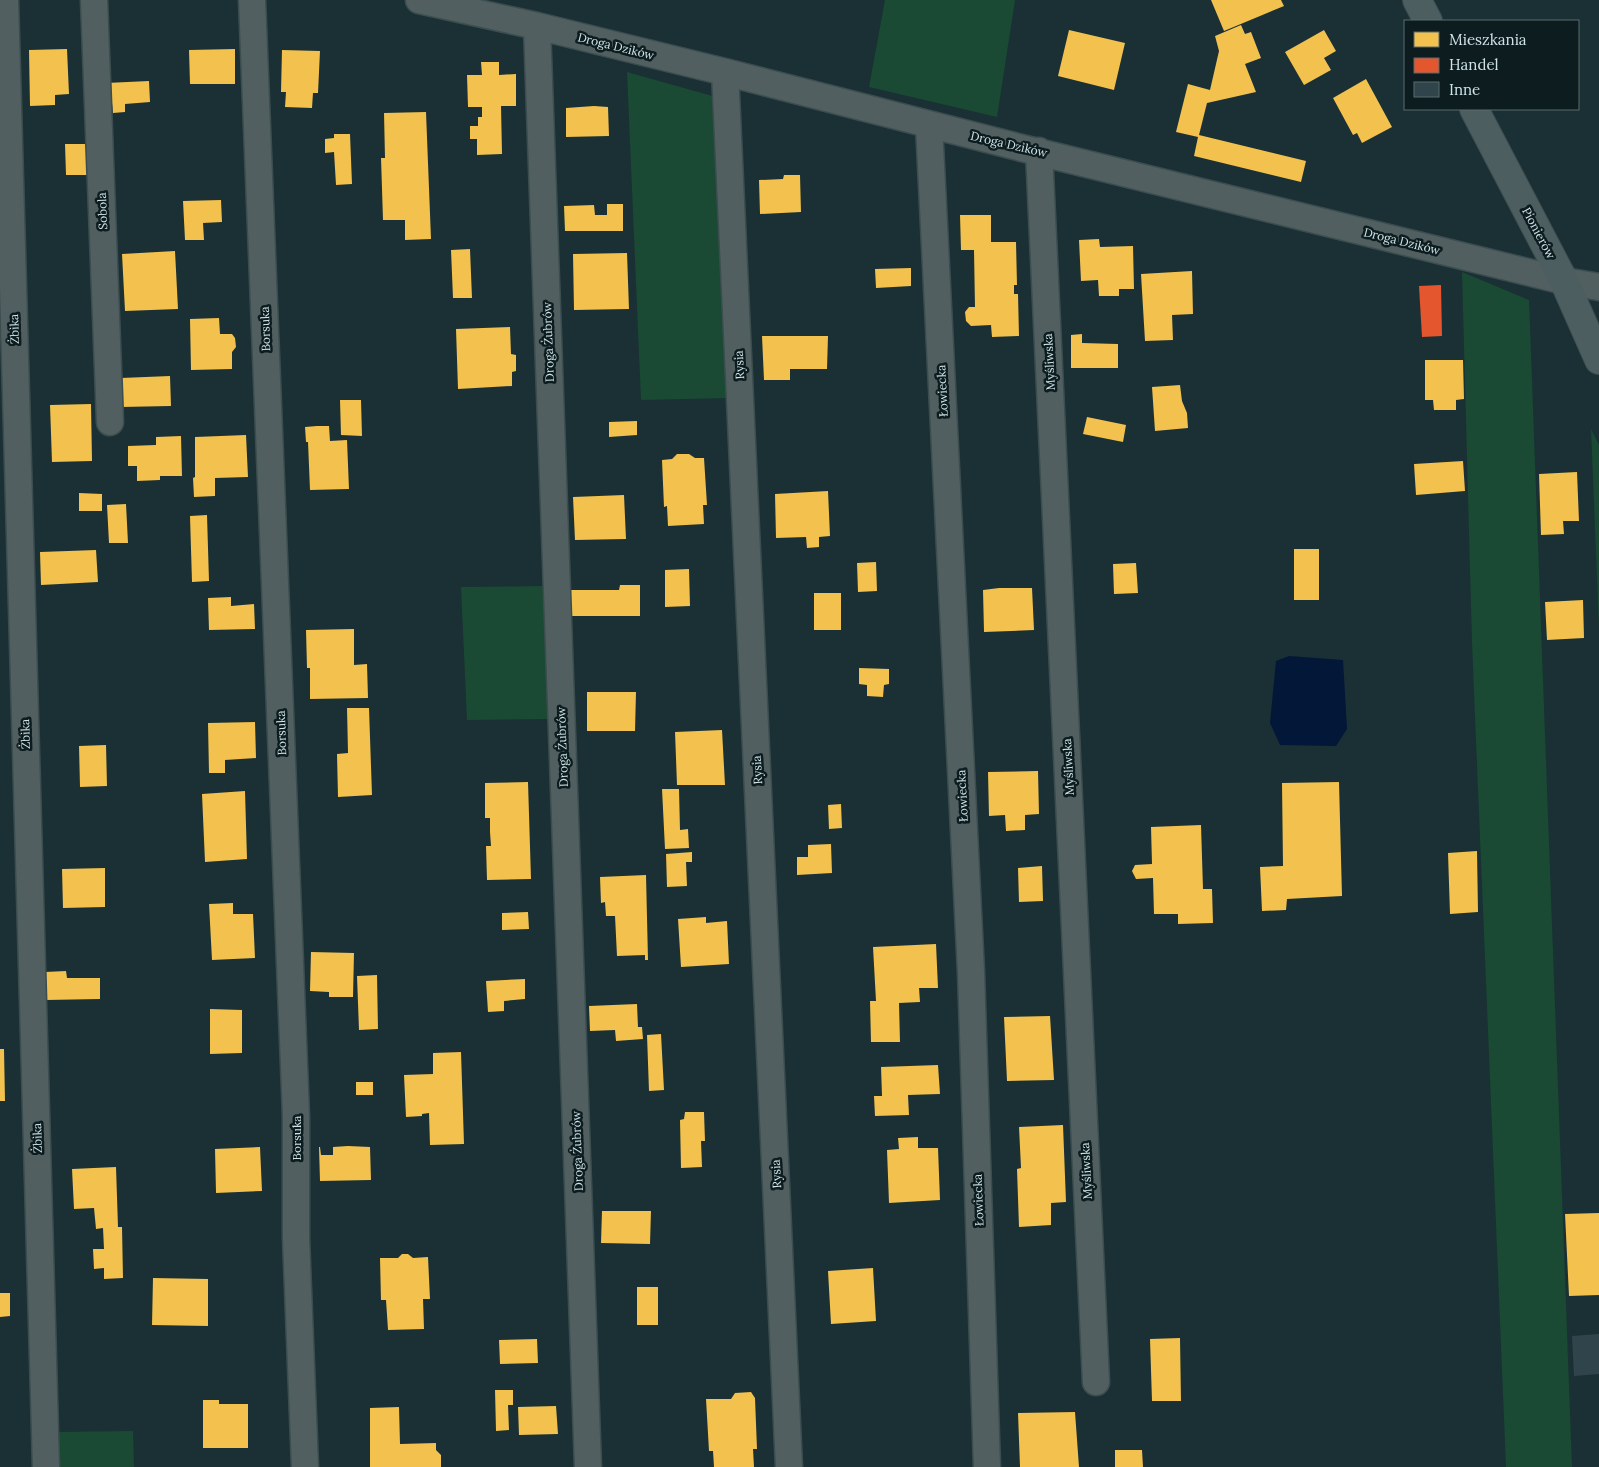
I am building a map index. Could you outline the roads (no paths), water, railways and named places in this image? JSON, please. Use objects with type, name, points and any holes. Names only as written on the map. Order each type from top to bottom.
[{"type":"main road","points":[[1417,0],[1427,20]]},
{"type":"main road","name":"Pionierów","points":[[1475,110],[1564,281],[1599,360]]},
{"type":"street","name":"Żbika","points":[[5,0],[46,1467]]},
{"type":"street","name":"Sobola","points":[[94,0],[110,422]]},
{"type":"street","name":"Borsuka","points":[[252,0],[296,1116],[296,1238],[305,1467]]},
{"type":"street","name":"Droga Dzików","points":[[419,0],[537,26],[929,125],[1564,281],[1599,287]]},
{"type":"street","name":"Droga Żubrów","points":[[537,26],[588,1467]]},
{"type":"street","name":"Rysia","points":[[725,72],[789,1467]]},
{"type":"street","name":"Łowiecka","points":[[929,125],[971,972],[987,1467]]},
{"type":"street","name":"Myśliwska","points":[[1039,151],[1096,1382]]},
{"type":"water","points":[[1289,656],[1343,660],[1347,729],[1336,746],[1280,745],[1270,723],[1276,661]]}]
